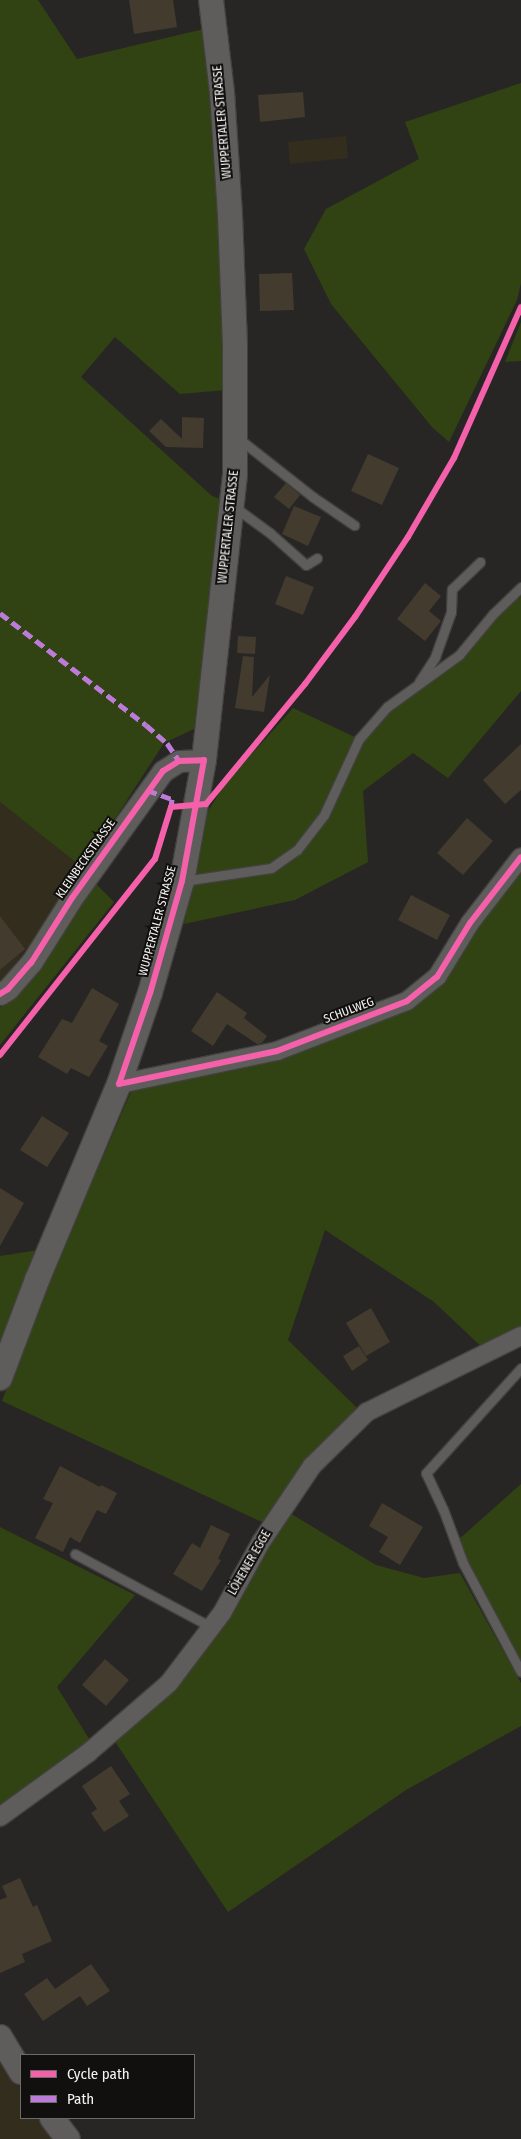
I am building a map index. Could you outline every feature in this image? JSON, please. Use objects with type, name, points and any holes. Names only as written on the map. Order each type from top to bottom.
[{"type":"main road","name":"WUPPERTALER STRASSE","points":[[0,1378],[37,1280],[119,1084],[150,993],[182,881],[204,760],[235,474],[230,215],[222,92],[211,0]]},
{"type":"main road","points":[[0,2037],[20,2070]]},
{"type":"main road","points":[[53,2119],[68,2139]]},
{"type":"street","name":"KLEINBECKSTRASSE","points":[[0,994],[31,962],[72,898],[163,771],[179,760],[204,760]]},
{"type":"street","name":"SCHULWEG","points":[[119,1084],[277,1051],[406,1001],[436,977],[470,923],[521,857]]},
{"type":"street","name":"LÖHENER EGGE","points":[[0,1817],[88,1753],[170,1683],[222,1613],[261,1542],[312,1466],[367,1412],[520,1338]]},
{"type":"lane","points":[[235,435],[313,497],[354,525]]},
{"type":"lane","points":[[232,505],[270,532],[306,565],[318,558]]},
{"type":"lane","points":[[415,689],[435,658],[451,612],[452,588],[480,562]]},
{"type":"lane","points":[[182,881],[271,868],[297,850],[324,815],[358,739],[387,707],[415,689],[459,655],[493,614],[521,587]]},
{"type":"lane","points":[[521,1368],[426,1473],[443,1509],[463,1563],[521,1672]]},
{"type":"lane","points":[[75,1554],[211,1627]]},
{"type":"shaded area","points":[[346,136],[348,158],[290,164],[288,142]]},
{"type":"shaded area","points":[[0,802],[83,868],[30,944],[4,978],[0,980]]},
{"type":"shaded area","points":[[0,2054],[20,2087],[20,2119],[42,2119],[56,2139],[0,2139]]},
{"type":"green space","points":[[0,0],[38,0],[77,59],[204,29],[213,126],[226,390],[180,394],[115,337],[81,377],[212,496],[223,500],[194,729],[164,743],[83,868],[0,802]]},
{"type":"green space","points":[[521,83],[521,283],[517,300],[449,442],[432,427],[331,304],[304,249],[326,209],[419,159],[405,122]]},
{"type":"green space","points":[[521,322],[521,361],[505,362]]},
{"type":"green space","points":[[521,597],[521,691],[448,778],[413,753],[363,791],[368,862],[295,900],[184,924],[205,816],[225,784],[293,708],[359,739],[387,707],[459,655],[493,614]]},
{"type":"green space","points":[[521,864],[521,1331],[484,1349],[434,1302],[325,1230],[288,1340],[359,1410],[264,1523],[2,1401],[27,1334],[133,1087],[411,1005]]},
{"type":"green space","points":[[92,880],[114,902],[0,1045],[0,1007],[15,992]]},
{"type":"green space","points":[[39,1250],[0,1350],[0,1256]]},
{"type":"green space","points":[[521,1484],[521,1664],[465,1562],[458,1540]]},
{"type":"green space","points":[[288,1512],[376,1565],[424,1578],[460,1573],[521,1683],[521,1726],[406,1790],[228,1912],[114,1740],[153,1704]]},
{"type":"green space","points":[[0,1527],[135,1595],[57,1687],[91,1742],[0,1809]]},
{"type":"building","points":[[129,0],[173,0],[177,27],[134,34]]},
{"type":"building","points":[[303,92],[305,117],[260,122],[258,95]]},
{"type":"building","points":[[292,273],[294,310],[260,311],[259,274]]},
{"type":"building","points":[[182,417],[204,418],[203,448],[166,447],[149,431],[161,419],[182,439]]},
{"type":"building","points":[[368,454],[399,468],[382,505],[351,491]]},
{"type":"building","points":[[286,483],[300,495],[289,509],[274,497]]},
{"type":"building","points":[[294,506],[321,517],[308,546],[282,534]]},
{"type":"building","points":[[286,576],[314,587],[303,615],[275,604]]},
{"type":"building","points":[[425,583],[441,596],[429,611],[441,621],[425,641],[397,619]]},
{"type":"building","points":[[238,636],[256,637],[255,654],[237,653]]},
{"type":"building","points":[[243,656],[254,657],[252,697],[270,675],[264,712],[235,708]]},
{"type":"building","points":[[521,744],[521,790],[505,804],[483,780]]},
{"type":"building","points":[[467,818],[493,841],[463,875],[437,853]]},
{"type":"building","points":[[411,895],[450,915],[437,940],[398,920]]},
{"type":"building","points":[[0,916],[25,949],[0,970]]},
{"type":"building","points":[[92,988],[119,1004],[99,1041],[108,1046],[89,1077],[71,1068],[67,1074],[38,1057],[62,1019],[72,1023]]},
{"type":"building","points":[[217,992],[247,1013],[244,1018],[267,1036],[262,1043],[257,1044],[227,1024],[213,1046],[191,1031]]},
{"type":"building","points":[[42,1116],[69,1133],[47,1167],[20,1150]]},
{"type":"building","points":[[0,1188],[24,1203],[0,1246]]},
{"type":"building","points":[[371,1308],[390,1342],[366,1356],[346,1323]]},
{"type":"building","points":[[359,1346],[368,1360],[352,1371],[343,1356]]},
{"type":"building","points":[[60,1466],[100,1487],[101,1485],[117,1493],[106,1514],[97,1510],[80,1543],[70,1537],[63,1552],[35,1538],[53,1503],[43,1499]]},
{"type":"building","points":[[382,1503],[423,1527],[400,1565],[379,1552],[388,1537],[369,1526]]},
{"type":"building","points":[[211,1525],[230,1534],[218,1559],[221,1560],[202,1591],[173,1574],[192,1543],[200,1548]]},
{"type":"building","points":[[105,1659],[129,1680],[106,1706],[82,1685]]},
{"type":"building","points":[[111,1766],[130,1794],[119,1801],[129,1816],[104,1832],[91,1813],[97,1809],[82,1786]]},
{"type":"building","points":[[20,1878],[33,1907],[37,1905],[52,1941],[22,1954],[25,1962],[0,1973],[0,1900],[7,1897],[2,1886]]},
{"type":"building","points":[[91,1964],[110,1991],[87,2006],[80,1996],[43,2021],[24,1994],[47,1978],[55,1989]]},
{"type":"marked path","points":[[0,613],[146,725],[167,743],[179,761]]},
{"type":"marked path","points":[[147,790],[172,799],[171,807]]},
{"type":"cycle path","points":[[0,1055],[155,859],[171,807],[206,804],[305,684],[355,617],[408,537],[454,458],[521,307]]},
{"type":"cycle path","points":[[0,994],[8,989],[31,963],[72,898],[163,771],[179,761],[204,760],[182,881],[150,993],[119,1084]]},
{"type":"cycle path","points":[[119,1084],[277,1051],[407,1001],[437,977],[470,923],[521,857]]}]
